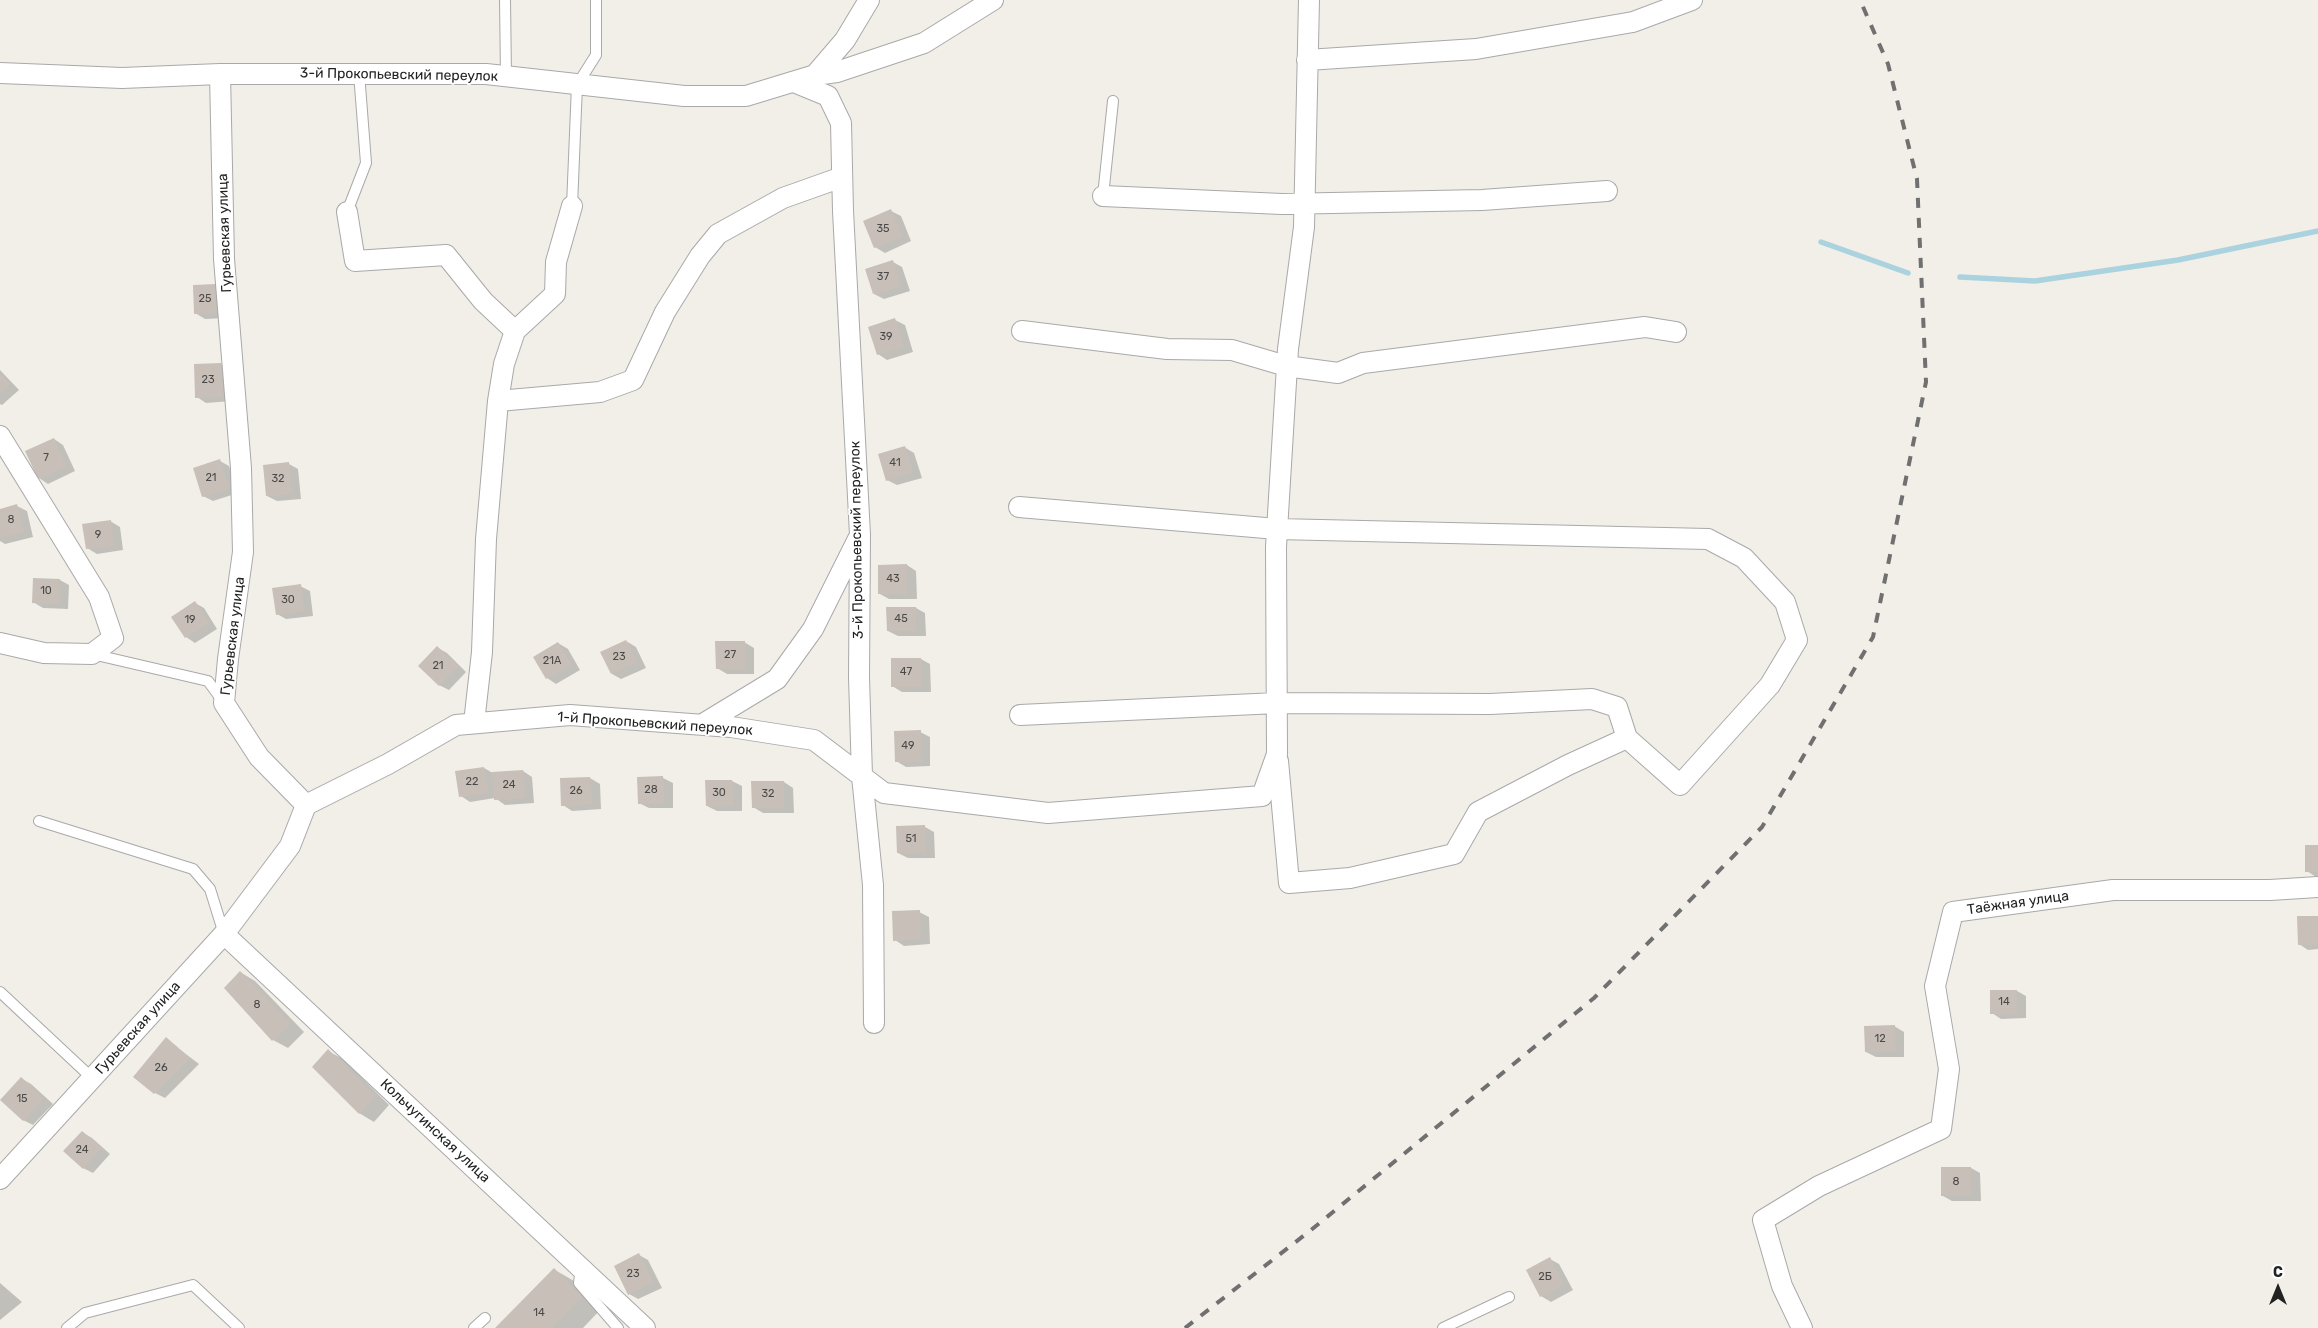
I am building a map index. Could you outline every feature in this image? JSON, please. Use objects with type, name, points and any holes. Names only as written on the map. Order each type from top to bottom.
[{"type":"street","points":[[815,75],[845,40],[869,0]]},
{"type":"street","name":"3-й Прокопьевский переулок","points":[[0,74],[122,78],[220,74],[486,74],[684,96],[746,96],[815,75],[837,72],[924,43],[993,0]]},
{"type":"street","points":[[1308,0],[1304,227],[1286,366],[1277,529],[1277,754],[1289,883],[1350,878],[1454,854],[1478,812],[1568,765],[1627,738]]},
{"type":"street","points":[[1307,60],[1476,49],[1633,22],[1692,0]]},
{"type":"street","name":"Гурьевская улица","points":[[0,1179],[224,934],[290,846],[306,805],[259,757],[224,703],[228,659],[243,552],[241,468],[224,259],[220,74]]},
{"type":"street","name":"3-й Прокопьевский переулок","points":[[794,82],[828,96],[841,123],[842,178],[860,535],[859,677],[862,776],[873,885],[874,1024]]},
{"type":"street","points":[[498,401],[600,392],[633,380],[666,312],[700,256],[718,234],[784,198],[842,178]]},
{"type":"street","points":[[1103,196],[1282,204],[1305,202],[1482,200],[1606,191]]},
{"type":"street","points":[[474,723],[482,652],[486,539],[498,401],[504,364],[515,331],[555,294],[556,262],[572,206]]},
{"type":"street","points":[[347,212],[355,262],[446,255],[483,301],[515,331]]},
{"type":"street","points":[[1022,331],[1167,349],[1232,350],[1286,366],[1338,374],[1363,363],[1645,328],[1676,332]]},
{"type":"street","points":[[0,436],[99,597],[113,638],[92,654],[44,653],[0,643]]},
{"type":"street","points":[[1019,507],[1277,529],[1708,539],[1744,558],[1784,602],[1797,640],[1770,685],[1680,786],[1627,738],[1617,707],[1592,699],[1490,704],[1277,703],[1020,715]]},
{"type":"street","points":[[702,724],[777,679],[813,629],[860,535]]},
{"type":"street","name":"1-й Прокопьевский переулок","points":[[306,805],[388,764],[456,725],[570,715],[702,724],[814,740],[884,793],[1048,813],[1262,796],[1277,754]]},
{"type":"street","name":"Таёжная улица","points":[[1802,1328],[1782,1286],[1763,1220],[1819,1186],[1941,1129],[1949,1069],[1934,986],[1953,912],[2113,890],[2270,890],[2318,887]]},
{"type":"street","name":"Кольчугинская улица","points":[[224,934],[646,1328]]},
{"type":"lane","points":[[505,0],[506,76]]},
{"type":"lane","points":[[572,206],[577,85],[596,55],[596,0]]},
{"type":"lane","points":[[347,212],[366,164],[358,73]]},
{"type":"lane","points":[[1103,196],[1113,101]]},
{"type":"lane","points":[[92,654],[208,681],[224,703]]},
{"type":"lane","points":[[39,821],[193,869],[210,889],[224,934]]},
{"type":"lane","points":[[0,992],[92,1078]]},
{"type":"lane","points":[[581,1268],[579,1283],[618,1328]]},
{"type":"lane","points":[[67,1328],[85,1314],[193,1284],[239,1328]]},
{"type":"lane","points":[[1443,1328],[1509,1297]]},
{"type":"lane","points":[[474,1328],[485,1318]]},
{"type":"building","points":[[891,209],[902,236],[874,248],[863,221]]},
{"type":"building","points":[[893,260],[901,286],[873,294],[865,269]]},
{"type":"building","points":[[216,284],[217,313],[194,314],[193,285]]},
{"type":"building","points":[[895,318],[904,347],[877,355],[868,327]]},
{"type":"building","points":[[221,363],[223,397],[195,398],[194,364]]},
{"type":"building","points":[[0,373],[10,384],[0,393]]},
{"type":"building","points":[[54,438],[66,466],[38,479],[25,451]]},
{"type":"building","points":[[905,446],[913,472],[886,481],[878,454]]},
{"type":"building","points":[[220,459],[229,488],[202,497],[193,468]]},
{"type":"building","points":[[289,462],[292,494],[266,496],[263,465]]},
{"type":"building","points":[[17,504],[24,532],[0,538],[0,509]]},
{"type":"building","points":[[111,520],[114,545],[86,549],[82,524]]},
{"type":"building","points":[[907,564],[907,594],[878,594],[878,565]]},
{"type":"building","points":[[33,578],[60,579],[59,604],[32,603]]},
{"type":"building","points":[[301,584],[304,611],[276,615],[272,588]]},
{"type":"building","points":[[195,601],[209,623],[185,638],[171,617]]},
{"type":"building","points":[[886,607],[916,607],[916,631],[887,631]]},
{"type":"building","points":[[626,640],[637,662],[611,674],[600,652]]},
{"type":"building","points":[[715,641],[745,641],[745,669],[716,669]]},
{"type":"building","points":[[558,642],[571,665],[546,679],[533,657]]},
{"type":"building","points":[[437,646],[458,666],[439,686],[418,666]]},
{"type":"building","points":[[891,658],[921,658],[921,687],[891,687]]},
{"type":"building","points":[[921,730],[921,762],[895,762],[894,731]]},
{"type":"building","points":[[484,767],[489,793],[459,797],[455,771]]},
{"type":"building","points":[[523,770],[525,798],[494,800],[492,772]]},
{"type":"building","points":[[663,776],[664,803],[638,804],[637,777]]},
{"type":"building","points":[[590,777],[592,804],[561,806],[560,778]]},
{"type":"building","points":[[705,780],[732,780],[733,806],[706,806]]},
{"type":"building","points":[[751,781],[784,781],[784,808],[752,808]]},
{"type":"building","points":[[925,825],[925,853],[897,853],[896,826]]},
{"type":"building","points":[[2305,845],[2318,845],[2318,872],[2305,872]]},
{"type":"building","points":[[920,910],[921,939],[893,941],[892,911]]},
{"type":"building","points":[[2297,916],[2318,916],[2318,945],[2298,945]]},
{"type":"building","points":[[240,971],[290,1023],[272,1041],[224,988]]},
{"type":"building","points":[[1990,990],[2017,990],[2017,1014],[1990,1014]]},
{"type":"building","points":[[1895,1025],[1895,1052],[1865,1052],[1864,1026]]},
{"type":"building","points":[[166,1037],[190,1058],[154,1094],[133,1077]]},
{"type":"building","points":[[328,1049],[375,1096],[359,1114],[312,1067]]},
{"type":"building","points":[[21,1077],[44,1098],[23,1121],[0,1100]]},
{"type":"building","points":[[82,1131],[101,1148],[83,1169],[63,1151]]},
{"type":"building","points":[[1941,1167],[1971,1167],[1971,1196],[1941,1196]]},
{"type":"building","points":[[639,1253],[653,1282],[628,1295],[614,1266]]},
{"type":"building","points":[[1550,1257],[1564,1285],[1540,1297],[1526,1270]]},
{"type":"building","points":[[554,1268],[582,1297],[552,1328],[495,1328]]},
{"type":"waterway","points":[[1960,277],[2035,281],[2178,260],[2318,231]]},
{"type":"waterway","points":[[1821,242],[1908,273]]},
{"type":"railway","points":[[1185,1328],[1311,1230],[1594,998],[1762,827],[1873,637],[1926,382],[1917,179],[1888,64],[1860,0]]}]
